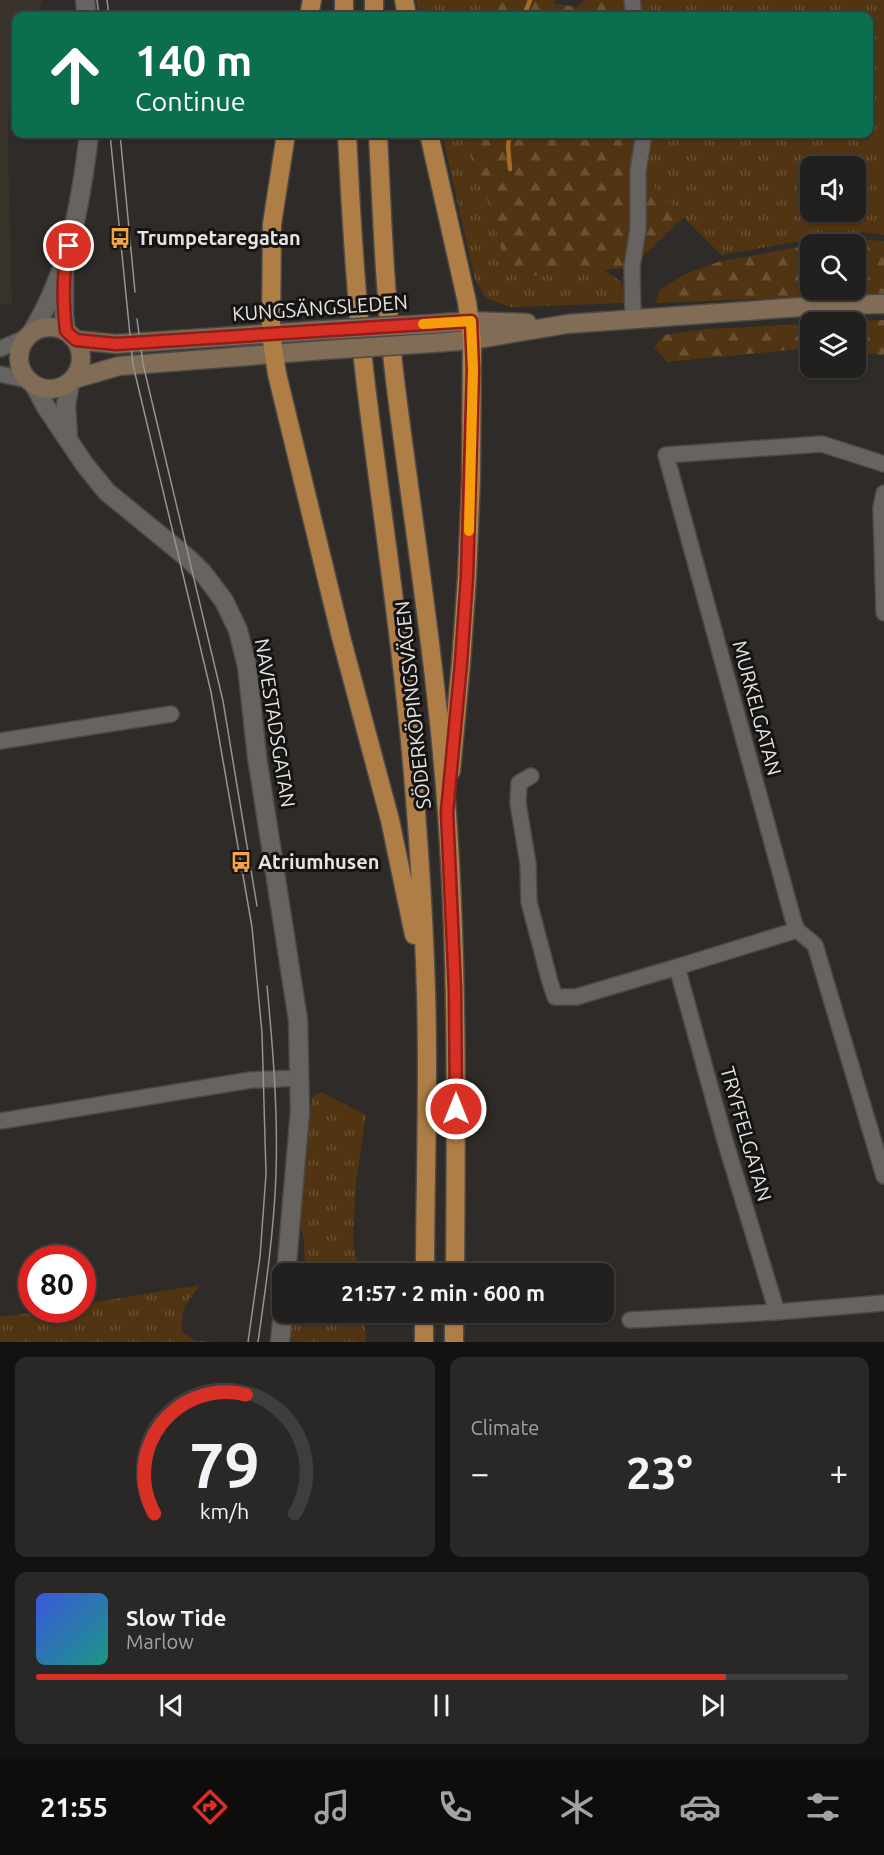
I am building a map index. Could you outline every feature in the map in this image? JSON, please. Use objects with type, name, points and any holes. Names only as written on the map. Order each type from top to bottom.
[{"type":"highway","points":[[285,138],[272,224],[271,334],[277,374],[309,509],[390,820],[426,993]]},
{"type":"highway","name":"SÖDERKÖPINGSVÄGEN","points":[[347,138],[366,384],[413,772],[420,874],[426,993],[424,1263]]},
{"type":"highway","name":"SÖDERKÖPINGSVÄGEN","points":[[378,138],[384,267],[395,378],[412,500],[447,812],[455,990],[455,1263]]},
{"type":"highway","points":[[430,138],[471,321],[472,340],[467,577],[447,812]]},
{"type":"highway","points":[[424,1323],[424,1342]]},
{"type":"highway","points":[[454,1323],[454,1342]]},
{"type":"main road","name":"KUNGSÄNGSLEDEN","points":[[72,381],[119,366],[472,340],[567,324],[633,318],[828,305],[884,304]]},
{"type":"main road","name":"KUNGSÄNGSLEDEN","points":[[71,336],[116,344],[471,321],[567,324]]},
{"type":"main road","points":[[53,327],[71,336],[82,356],[81,366],[72,381],[58,389],[50,390],[30,383],[19,364],[19,354],[22,344],[30,334],[40,328],[53,327]]},
{"type":"street","points":[[0,349],[30,334],[42,316],[64,264],[80,201],[88,138]]},
{"type":"street","points":[[633,318],[632,267],[638,228],[638,171],[643,138]]},
{"type":"street","points":[[64,264],[64,314],[71,336]]},
{"type":"street","points":[[0,374],[30,383]]},
{"type":"street","points":[[68,440],[66,405],[72,381]]},
{"type":"street","name":"NAVESTADSGATAN","points":[[30,383],[85,465],[107,492],[203,573],[224,601],[238,630],[248,666],[257,757],[298,1020],[300,1111],[287,1263]]},
{"type":"street","name":"MURKELGATAN","points":[[884,464],[822,444],[666,455],[797,930],[815,945],[884,1176]]},
{"type":"street","points":[[884,493],[881,508],[884,613]]},
{"type":"street","points":[[0,741],[171,714]]},
{"type":"street","points":[[531,776],[519,783],[518,804],[528,864],[529,902],[555,997],[576,997],[797,930]]},
{"type":"street","name":"TRYFFELGATAN","points":[[677,967],[726,1144],[777,1312]]},
{"type":"street","points":[[0,1121],[251,1080],[300,1078]]},
{"type":"street","points":[[630,1320],[777,1312],[884,1303]]},
{"type":"street","points":[[280,1342],[282,1323]]},
{"type":"shaded area","points":[[0,0],[42,0],[38,12],[12,12],[12,93],[9,108],[8,155],[12,304],[0,305]]},
{"type":"green space","points":[[416,0],[491,0],[484,12],[418,12]]},
{"type":"green space","points":[[491,0],[555,0],[555,4],[578,7],[584,0],[632,0],[634,12],[484,12]]},
{"type":"green space","points":[[632,0],[884,0],[884,235],[862,232],[800,234],[800,241],[721,255],[638,171],[643,138],[873,138],[873,12],[634,12]]},
{"type":"green space","points":[[443,138],[466,138],[476,176],[492,211],[504,261],[532,276],[559,270],[604,270],[622,282],[625,303],[511,307],[486,298],[475,280]]},
{"type":"green space","points":[[466,138],[643,138],[638,171],[684,217],[632,267],[604,270],[559,270],[532,276],[504,261],[492,211],[476,176]]},
{"type":"green space","points":[[866,240],[884,241],[884,294],[866,295]]},
{"type":"green space","points":[[800,247],[800,297],[655,303],[660,290],[683,275],[718,262]]},
{"type":"green space","points":[[884,320],[884,354],[866,353],[866,321]]},
{"type":"green space","points":[[800,324],[800,349],[667,362],[654,347],[664,335],[705,329]]},
{"type":"green space","points":[[321,1092],[366,1115],[356,1182],[353,1241],[357,1263],[305,1263],[304,1241],[300,1224],[312,1097]]},
{"type":"green space","points":[[200,1285],[184,1307],[181,1330],[194,1340],[210,1342],[0,1342],[0,1317],[18,1314],[18,1323],[96,1323],[96,1302]]},
{"type":"green space","points":[[290,1323],[365,1323],[366,1342],[289,1342]]},
{"type":"waterway","points":[[526,12],[530,0]]},
{"type":"waterway","points":[[509,138],[510,169]]},
{"type":"tram line","points":[[97,0],[98,12]]},
{"type":"tram line","points":[[107,0],[108,12]]},
{"type":"tram line","points":[[110,138],[133,365],[211,692],[252,927],[262,1033],[266,1174],[260,1257],[248,1342]]},
{"type":"tram line","points":[[120,138],[135,292]]},
{"type":"tram line","points":[[137,319],[143,364],[223,701],[257,906]]},
{"type":"tram line","points":[[258,1342],[272,1237],[276,1174],[274,1080],[267,986]]},
{"type":"slow traffic","points":[[423,324],[471,321],[473,370],[469,531]]},
{"type":"place","name":"Trumpetaregatan","points":[[120,238]]},
{"type":"place","name":"Atriumhusen","points":[[241,862]]},
{"type":"route","points":[[69,246],[64,264],[64,314],[66,331],[76,340],[116,344],[471,321],[473,370],[467,577],[447,812],[455,990],[456,1109]]}]
